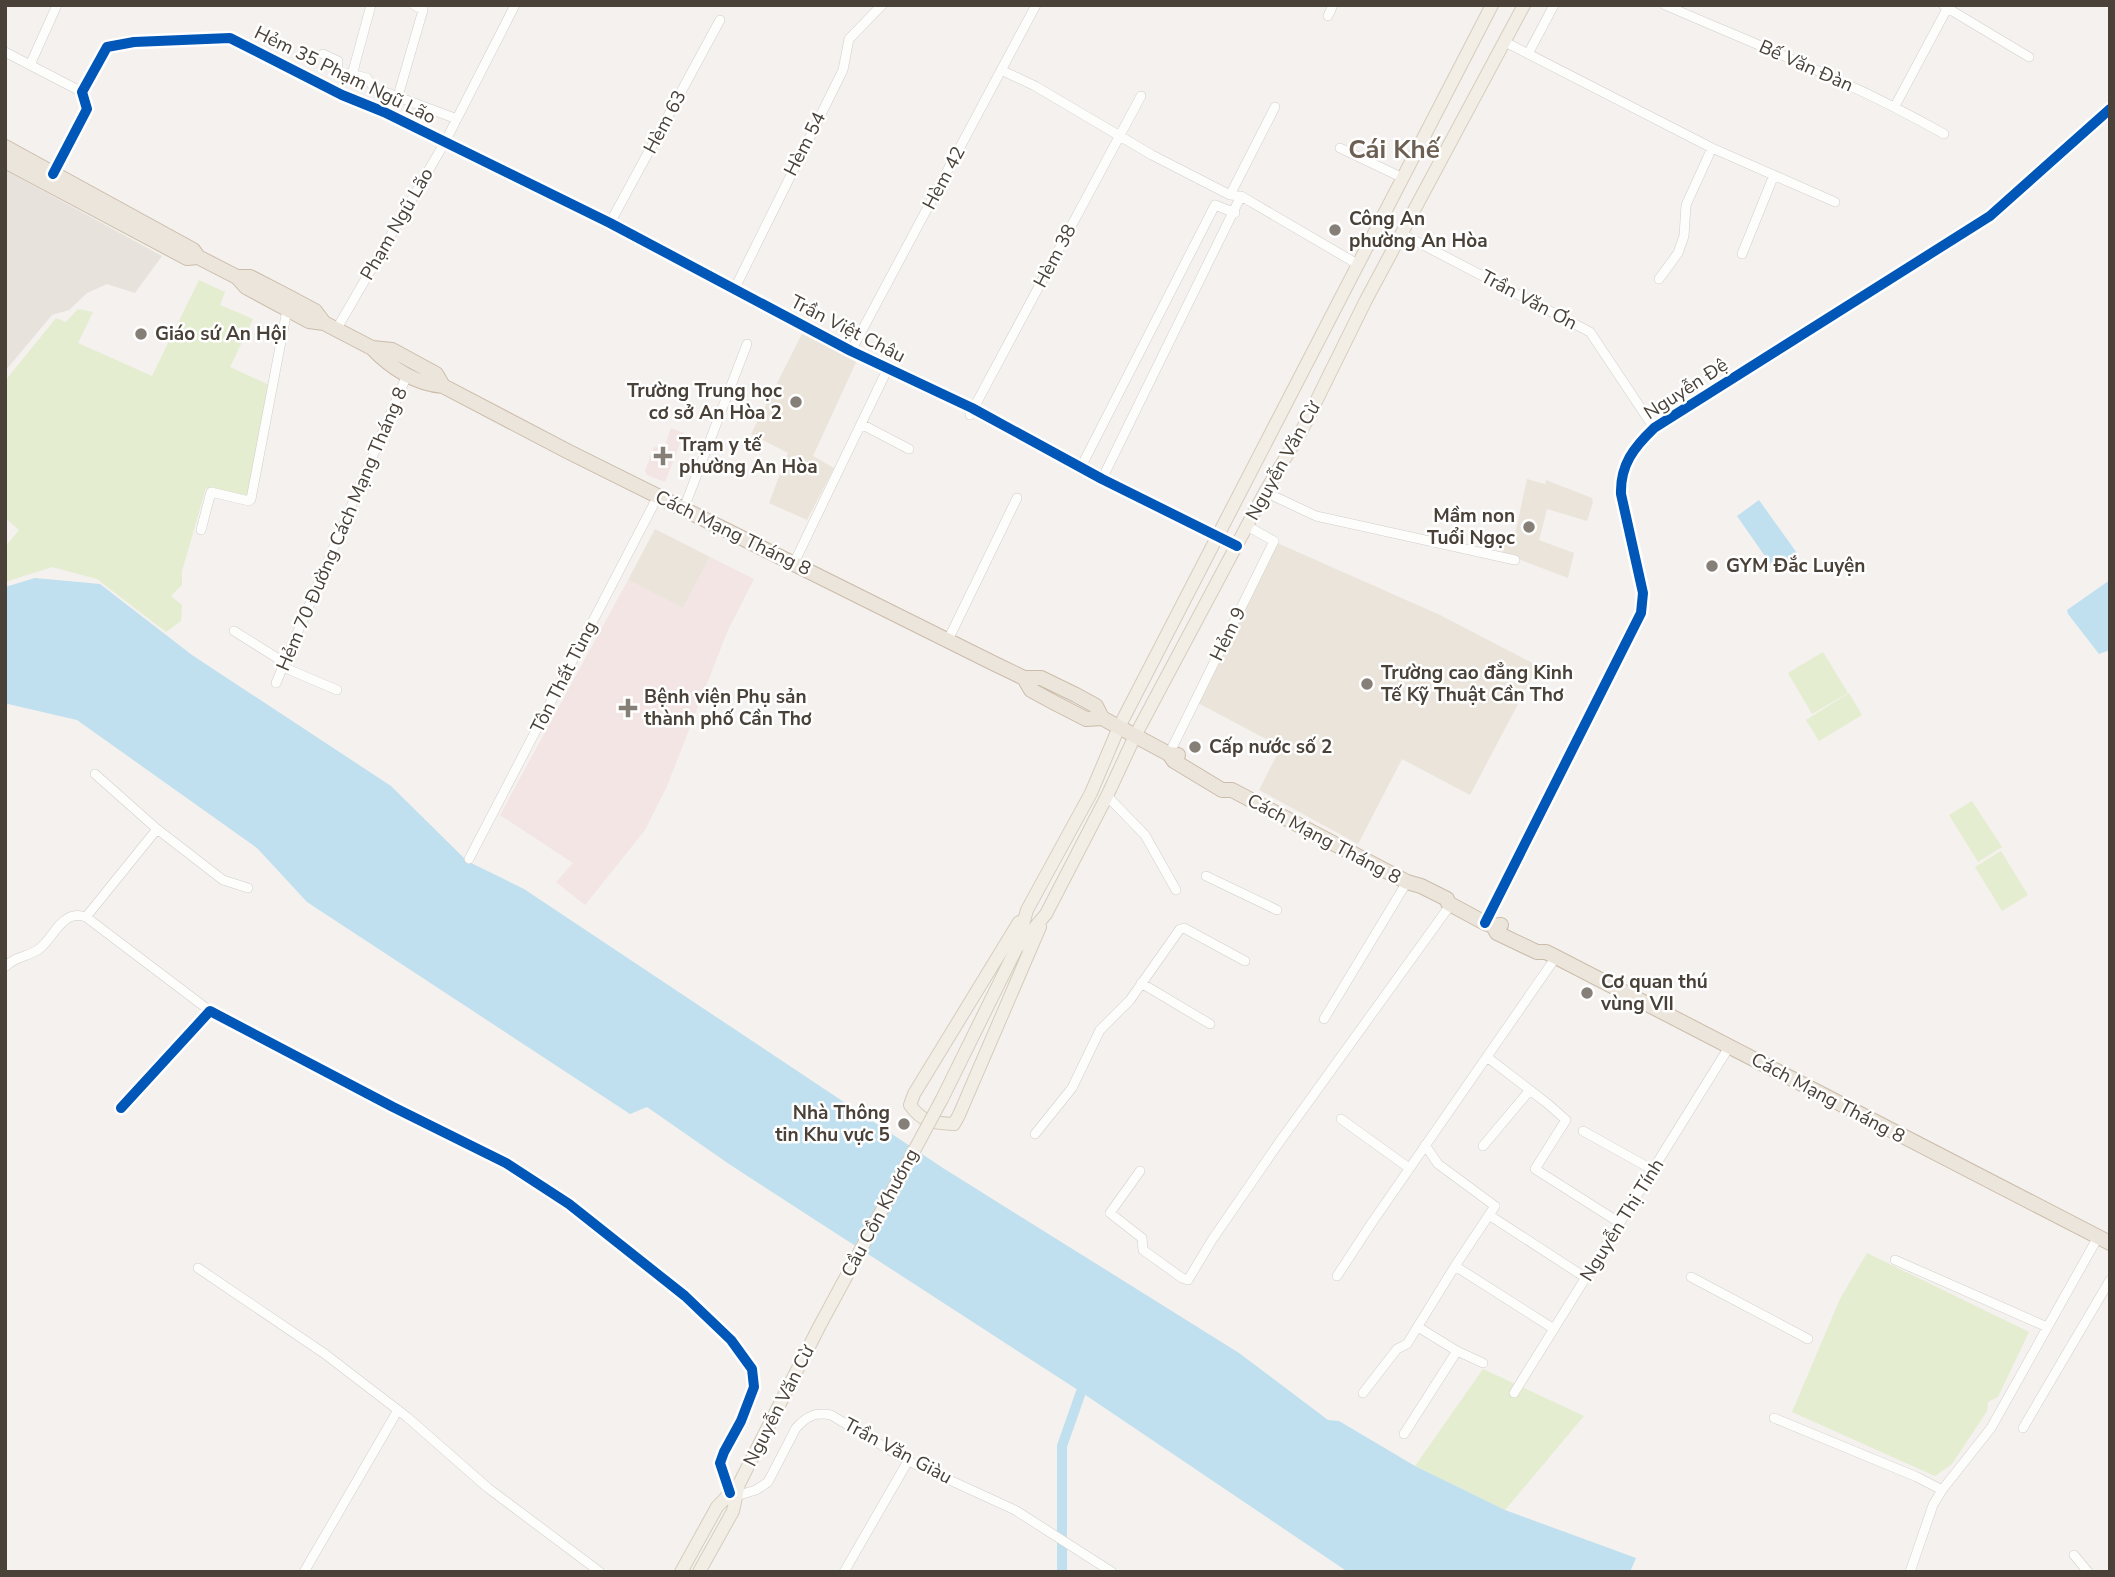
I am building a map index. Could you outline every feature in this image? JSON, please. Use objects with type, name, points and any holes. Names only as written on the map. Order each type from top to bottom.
[{"type":"highway","name":"Cách Mạng Tháng 8","points":[[5,147],[193,250],[198,257],[237,277],[246,288],[309,321],[330,327],[372,348],[392,351],[436,374],[443,386]]},
{"type":"highway","name":"Cách Mạng Tháng 8","points":[[5,161],[187,258],[198,257]]},
{"type":"highway","name":"Cách Mạng Tháng 8","points":[[237,277],[250,277],[287,296],[314,311],[330,327]]},
{"type":"highway","name":"Cách Mạng Tháng 8","points":[[372,348],[384,361],[427,385],[443,386],[1024,678],[1041,677],[1076,695],[1096,706],[1102,719],[1169,754],[1178,755],[1227,782],[1232,790],[1412,884],[1447,899],[1489,925],[1501,925],[1542,945],[1551,955],[1882,1123],[1931,1153],[2104,1240]]},
{"type":"main road","name":"Nguyễn Văn Cừ","points":[[942,1099],[1016,949],[1027,909],[1091,793],[1119,727],[1492,5]]},
{"type":"main road","name":"Nguyễn Văn Cừ","points":[[1016,949],[1046,914],[1135,736],[1265,492],[1302,430],[1366,300],[1524,5]]},
{"type":"main road","points":[[1027,909],[914,1094],[910,1105],[919,1117],[934,1123],[954,1124],[1046,914]]},
{"type":"main road","name":"Cầu Cồn Khương","points":[[819,1327],[942,1099]]},
{"type":"main road","name":"Nguyễn Văn Cừ","points":[[681,1572],[718,1507],[735,1491],[819,1327]]},
{"type":"main road","name":"Nguyễn Văn Cừ","points":[[699,1572],[733,1511],[735,1491]]},
{"type":"street","points":[[30,65],[57,5]]},
{"type":"street","points":[[352,75],[371,5]]},
{"type":"street","points":[[398,96],[423,10],[414,5]]},
{"type":"street","name":"Phạm Ngũ Lão","points":[[330,327],[445,142],[515,5]]},
{"type":"street","name":"Hèm 54","points":[[734,290],[843,70],[849,39],[882,5]]},
{"type":"street","name":"Hèm 42","points":[[851,351],[1036,5]]},
{"type":"street","points":[[1328,16],[1334,5]]},
{"type":"street","points":[[1528,54],[1554,5]]},
{"type":"street","name":"Bế Văn Đàn","points":[[1665,5],[1679,8],[1895,106],[1944,134]]},
{"type":"street","points":[[1895,106],[1946,6],[2029,57]]},
{"type":"street","name":"Hèm 63","points":[[610,223],[720,20]]},
{"type":"street","name":"Hẻm 35 Phạm Ngũ Lão","points":[[82,92],[107,47],[134,42],[230,38],[342,95],[445,142]]},
{"type":"street","points":[[1505,42],[1712,148],[1835,202]]},
{"type":"street","points":[[5,52],[82,92],[87,109],[53,174]]},
{"type":"street","points":[[324,54],[338,61],[337,71],[367,78],[374,88],[457,119]]},
{"type":"street","points":[[1001,70],[1035,86],[1119,136],[1230,195],[1241,196],[1359,265]]},
{"type":"street","name":"Hèm 38","points":[[971,412],[1141,96]]},
{"type":"street","points":[[1230,195],[1275,107]]},
{"type":"street","name":"Nguyễn Đệ","points":[[1489,925],[1641,613],[1643,593],[1621,494],[1621,481],[1629,456],[1638,444],[1654,428],[1990,216],[2110,109]]},
{"type":"street","name":"Trần Việt Châu","points":[[445,142],[610,223],[851,351],[1237,546]]},
{"type":"street","points":[[1340,148],[1403,178]]},
{"type":"street","points":[[1659,279],[1678,253],[1684,236],[1686,205],[1712,148]]},
{"type":"street","points":[[1742,254],[1774,175]]},
{"type":"street","points":[[1102,479],[1235,213],[1241,196]]},
{"type":"street","points":[[1081,467],[1215,205],[1235,213]]},
{"type":"street","name":"Trần Văn Ơn","points":[[1402,234],[1591,332],[1654,428]]},
{"type":"street","points":[[201,530],[211,492],[249,501],[251,499],[287,310]]},
{"type":"street","points":[[684,508],[747,344]]},
{"type":"street","points":[[794,563],[888,368]]},
{"type":"street","name":"Hẻm 70 Đường Cách Mạng Tháng 8","points":[[276,683],[407,375]]},
{"type":"street","points":[[861,424],[909,449]]},
{"type":"street","points":[[1265,492],[1316,516],[1515,560]]},
{"type":"street","name":"Tôn Thất Tùng","points":[[469,859],[658,496]]},
{"type":"street","points":[[948,640],[1017,498]]},
{"type":"street","name":"Hẻm 9","points":[[1169,754],[1274,541],[1247,526]]},
{"type":"street","points":[[234,631],[284,665],[337,690]]},
{"type":"street","points":[[95,774],[158,829],[223,880],[248,888]]},
{"type":"street","points":[[1107,796],[1145,835],[1176,890]]},
{"type":"street","points":[[86,917],[158,829]]},
{"type":"street","points":[[1206,876],[1278,910]]},
{"type":"street","points":[[1324,1019],[1412,884]]},
{"type":"street","points":[[1140,1171],[1110,1213],[1142,1238],[1143,1251],[1188,1280],[1278,1144],[1450,903]]},
{"type":"street","points":[[5,967],[16,958],[40,948],[58,927],[72,916],[86,917],[210,1011],[506,1163],[569,1205],[685,1296],[731,1340],[752,1369],[754,1387],[720,1463],[735,1491]]},
{"type":"street","points":[[1035,1134],[1072,1088],[1100,1030],[1124,1006],[1177,933],[1184,928],[1245,961]]},
{"type":"street","points":[[1338,1276],[1487,1057],[1551,955]]},
{"type":"street","points":[[1141,983],[1210,1024]]},
{"type":"street","points":[[121,1108],[210,1011]]},
{"type":"street","name":"Nguyễn Thị Tính","points":[[1514,1393],[1729,1047]]},
{"type":"street","points":[[1487,1057],[1566,1120],[1535,1169],[1620,1223]]},
{"type":"street","points":[[1483,1146],[1530,1090]]},
{"type":"street","points":[[1341,1119],[1409,1168]]},
{"type":"street","points":[[1583,1131],[1653,1170]]},
{"type":"street","points":[[1363,1393],[1397,1349],[1406,1346],[1495,1206],[1438,1164],[1425,1145]]},
{"type":"street","points":[[1489,1215],[1586,1278]]},
{"type":"street","points":[[1910,1572],[1933,1505],[1991,1428],[2047,1327],[2104,1240]]},
{"type":"street","points":[[1895,1260],[2047,1327]]},
{"type":"street","points":[[1455,1266],[1554,1329]]},
{"type":"street","points":[[198,1268],[325,1354],[398,1410],[488,1488],[600,1572]]},
{"type":"street","points":[[1691,1277],[1808,1339]]},
{"type":"street","points":[[2024,1428],[2110,1280]]},
{"type":"street","points":[[1418,1327],[1483,1363]]},
{"type":"street","points":[[1404,1434],[1457,1351]]},
{"type":"street","points":[[304,1572],[398,1410]]},
{"type":"street","name":"Trần Văn Giàu","points":[[735,1491],[763,1487],[796,1428],[810,1415],[831,1415],[908,1461],[1015,1510],[1112,1572]]},
{"type":"street","points":[[1774,1418],[1917,1477],[1942,1490]]},
{"type":"street","points":[[844,1572],[908,1461]]},
{"type":"street","points":[[2074,1555],[2088,1572]]},
{"type":"shaded area","points":[[5,170],[162,256],[135,293],[107,284],[87,293],[69,310],[52,315],[5,371]]},
{"type":"shaded area","name":"Trường Trung học cơ sở An Hòa 2","points":[[802,334],[857,360],[813,456],[834,468],[807,520],[769,503],[788,453],[751,434]]},
{"type":"shaded area","name":"Trạm y tế phường An Hòa","points":[[671,428],[684,433],[665,482],[647,475],[645,471],[654,447],[664,448]]},
{"type":"shaded area","name":"Mầm non Tuổi Ngọc","points":[[1527,479],[1545,484],[1546,480],[1592,498],[1587,521],[1547,509],[1539,540],[1574,553],[1568,578],[1502,553],[1507,534],[1515,534]]},
{"type":"shaded area","points":[[655,529],[710,557],[683,608],[628,580]]},
{"type":"shaded area","name":"Trường cao đẳng Kinh Tế Kỹ Thuật Cần Thơ","points":[[1275,542],[1440,615],[1538,666],[1470,795],[1402,759],[1358,844],[1259,790],[1281,747],[1196,702]]},
{"type":"shaded area","name":"Bệnh viện Phụ sản thành phố Cần Thơ","points":[[710,557],[754,579],[728,630],[667,786],[645,830],[585,905],[556,882],[573,863],[500,815],[628,580],[683,608]]},
{"type":"green space","points":[[199,280],[225,292],[220,305],[253,319],[230,367],[269,385],[247,496],[206,488],[182,571],[182,585],[171,596],[182,605],[181,621],[166,632],[97,579],[52,567],[5,582],[5,547],[19,530],[5,518],[5,381],[56,318],[66,322],[78,309],[93,312],[78,343],[152,376]]},
{"type":"green space","points":[[1823,652],[1848,693],[1812,714],[1788,673]]},
{"type":"green space","points":[[1849,693],[1862,715],[1819,741],[1806,720]]},
{"type":"green space","points":[[1972,801],[2002,847],[1978,862],[1949,815]]},
{"type":"green space","points":[[2001,851],[2028,895],[2002,911],[1975,867]]},
{"type":"green space","points":[[1867,1253],[2029,1332],[1998,1397],[1988,1402],[1987,1411],[1952,1464],[1935,1476],[1792,1412],[1840,1299]]},
{"type":"green space","points":[[1483,1369],[1584,1416],[1505,1510],[1415,1466]]},
{"type":"water","points":[[1759,500],[1799,556],[1776,572],[1737,516]]},
{"type":"water","points":[[35,578],[100,584],[192,655],[391,786],[467,861],[524,889],[943,1168],[1239,1353],[1328,1420],[1339,1421],[1415,1466],[1505,1510],[1636,1558],[1630,1572],[1348,1572],[1081,1392],[729,1164],[647,1107],[630,1114],[307,902],[257,848],[77,720],[8,704],[5,706],[5,587]]},
{"type":"water","points":[[2110,580],[2110,650],[2099,654],[2067,610]]},
{"type":"waterway","points":[[1062,1572],[1062,1446],[1081,1392]]},
{"type":"cycle path","points":[[53,174],[87,109],[82,92],[107,47],[134,42],[230,38],[342,95],[384,112],[610,223],[851,351],[972,408],[1102,479],[1237,546]]},
{"type":"cycle path","points":[[1485,923],[1641,613],[1643,593],[1621,494],[1626,465],[1640,442],[1654,428],[1990,216],[2110,109]]},
{"type":"cycle path","points":[[121,1108],[210,1011],[506,1163],[569,1204],[685,1296],[731,1340],[752,1369],[754,1387],[720,1463],[730,1493]]},
{"type":"place","name":"Công An phường An Hòa","points":[[1335,230]]},
{"type":"place","name":"Giáo sứ An Hội","points":[[141,334]]},
{"type":"place","name":"Trường Trung học cơ sở An Hòa 2","points":[[796,402]]},
{"type":"place","name":"Trạm y tế phường An Hòa","points":[[663,456]]},
{"type":"place","name":"Mầm non Tuổi Ngọc","points":[[1529,527]]},
{"type":"place","name":"GYM Đắc Luyện","points":[[1712,566]]},
{"type":"place","name":"Trường cao đẳng Kinh Tế Kỹ Thuật Cần Thơ","points":[[1367,684]]},
{"type":"place","name":"Bệnh viện Phụ sản thành phố Cần Thơ","points":[[628,708]]},
{"type":"place","name":"Cấp nước số 2","points":[[1195,747]]},
{"type":"place","name":"Cơ quan thú vùng VII","points":[[1587,993]]},
{"type":"place","name":"Nhà Thông tin Khu vực 5","points":[[904,1124]]},
{"type":"district","name":"Cái Khế","points":[[1394,149]]}]
